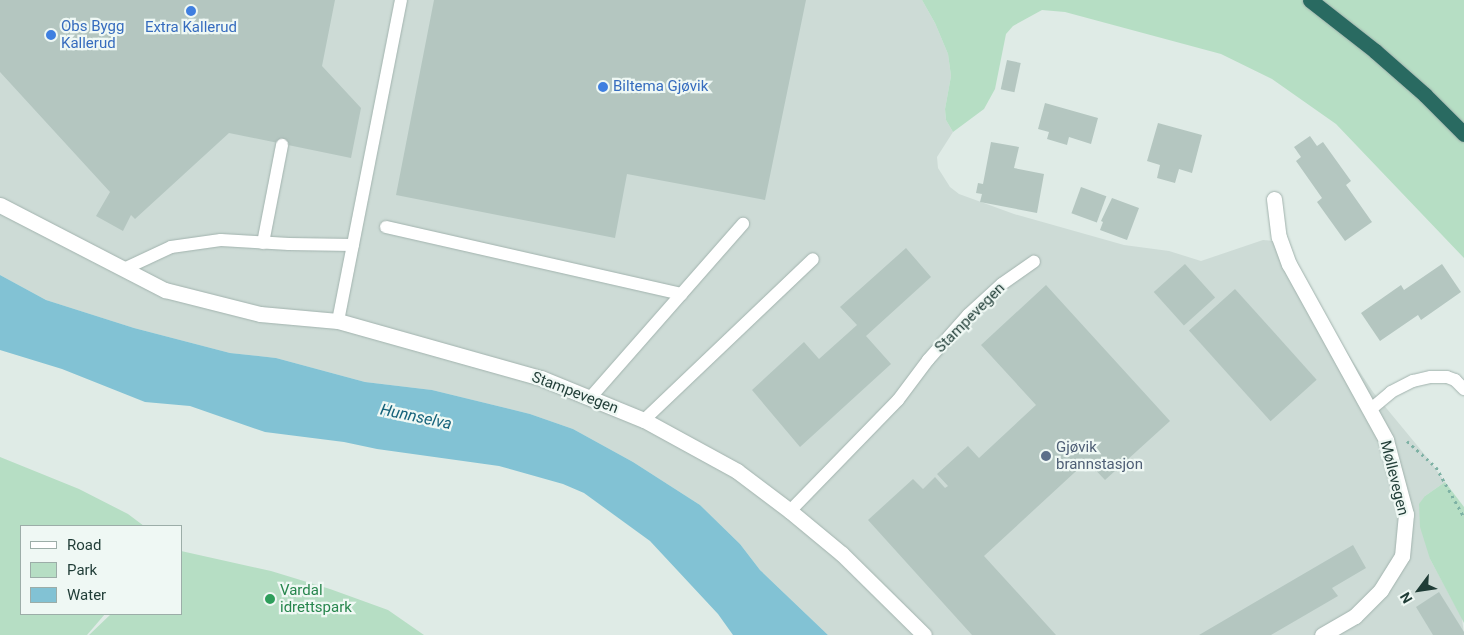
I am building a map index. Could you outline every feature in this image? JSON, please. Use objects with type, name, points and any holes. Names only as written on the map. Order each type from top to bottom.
[{"type":"highway","points":[[1310,0],[1375,51],[1425,95],[1464,134]]},
{"type":"street","name":"Møllevegen","points":[[1274,199],[1279,237],[1289,264],[1371,409],[1386,440],[1406,514],[1402,556],[1381,590],[1354,616],[1322,635]]},
{"type":"street","name":"Stampevegen","points":[[0,205],[165,290],[260,314],[338,321],[541,378],[644,420],[736,472],[790,512],[842,554],[924,635]]},
{"type":"lane","points":[[338,321],[401,0]]},
{"type":"lane","points":[[263,243],[282,146]]},
{"type":"lane","points":[[590,398],[743,224]]},
{"type":"lane","points":[[386,227],[682,294]]},
{"type":"lane","points":[[124,269],[171,247],[221,240],[353,245]]},
{"type":"lane","points":[[644,420],[813,259]]},
{"type":"lane","name":"Stampevegen","points":[[790,512],[898,400],[928,360],[968,315],[1002,284],[1034,262]]},
{"type":"lane","points":[[1371,409],[1392,392],[1413,381],[1430,377],[1447,377],[1455,380],[1464,389]]},
{"type":"path","points":[[1400,434],[1436,467],[1464,517]]},
{"type":"shaded area","points":[[0,0],[922,0],[935,23],[948,54],[951,76],[945,109],[946,120],[953,132],[937,157],[938,168],[950,187],[959,194],[1014,214],[1124,245],[1169,251],[1201,261],[1263,240],[1274,241],[1373,392],[1445,482],[1425,496],[1430,559],[1462,618],[1464,635],[828,635],[760,570],[740,544],[700,505],[633,462],[573,429],[530,414],[432,390],[365,382],[276,358],[230,353],[134,328],[46,300],[0,275]]},
{"type":"green space","points":[[922,0],[1464,0],[1464,258],[1336,124],[1272,79],[1221,54],[1065,12],[1042,10],[1013,26],[1006,34],[995,89],[984,109],[953,132],[946,120],[945,109],[951,76],[948,54],[935,23]]},
{"type":"green space","points":[[0,457],[79,489],[128,514],[143,525],[20,525],[20,615],[104,615],[87,635],[0,635]]},
{"type":"green space","points":[[1445,482],[1464,507],[1464,623],[1430,559],[1420,527],[1419,504],[1425,496]]},
{"type":"green space","name":"Vardal idrettspark","points":[[182,551],[271,571],[330,589],[388,610],[424,635],[89,635],[110,615],[182,615]]},
{"type":"water","name":"Hunnselva","points":[[0,275],[46,300],[134,328],[230,353],[276,358],[365,382],[432,390],[530,414],[573,429],[633,462],[700,505],[740,544],[760,570],[828,635],[733,635],[718,614],[650,541],[584,493],[563,484],[499,466],[265,432],[190,406],[145,402],[62,369],[0,350]]},
{"type":"building","points":[[0,0],[335,0],[322,66],[361,108],[351,158],[229,133],[135,219],[131,215],[123,231],[96,216],[110,192],[0,72]]},
{"type":"building","name":"Biltema Gjøvik","points":[[434,0],[806,0],[765,200],[627,174],[615,238],[396,195]]},
{"type":"building","points":[[1007,60],[1021,63],[1014,92],[1001,89]]},
{"type":"building","points":[[1045,103],[1098,118],[1091,144],[1069,137],[1067,145],[1047,139],[1049,132],[1038,129]]},
{"type":"building","points":[[1158,123],[1202,135],[1192,173],[1179,169],[1175,183],[1157,178],[1160,165],[1147,161]]},
{"type":"building","points":[[1310,136],[1317,146],[1323,142],[1351,181],[1346,185],[1372,222],[1345,241],[1317,202],[1322,198],[1296,161],[1301,157],[1294,147]]},
{"type":"building","points":[[991,142],[1019,147],[1014,168],[1044,174],[1037,213],[980,202],[982,194],[976,193],[978,183],[983,184]]},
{"type":"building","points":[[1081,187],[1106,196],[1097,223],[1071,213]]},
{"type":"building","points":[[1112,198],[1139,208],[1127,240],[1100,230],[1103,222],[1101,221]]},
{"type":"building","points":[[906,248],[931,277],[866,336],[891,364],[800,447],[752,390],[804,342],[819,359],[857,325],[840,307]]},
{"type":"building","points":[[1185,264],[1215,297],[1184,326],[1154,292]]},
{"type":"building","points":[[1442,264],[1461,292],[1421,320],[1418,315],[1380,341],[1361,313],[1401,285],[1404,290]]},
{"type":"building","points":[[1046,285],[1170,421],[1105,480],[1087,461],[984,556],[1056,635],[972,635],[868,520],[913,479],[923,489],[935,477],[945,488],[948,486],[937,474],[968,446],[979,458],[1036,405],[981,345]]},
{"type":"building","points":[[1235,289],[1317,380],[1271,421],[1189,330]]},
{"type":"building","points":[[1353,545],[1366,568],[1332,588],[1338,596],[1271,635],[1199,635]]},
{"type":"building","points":[[1439,592],[1464,632],[1464,635],[1433,635],[1416,607]]},
{"type":"place","name":"Extra Kallerud","points":[[191,11]]},
{"type":"place","name":"Obs Bygg Kallerud","points":[[51,35]]},
{"type":"place","name":"Biltema Gjøvik","points":[[603,87]]},
{"type":"place","name":"Gjøvik brannstasjon","points":[[1046,456]]},
{"type":"place","name":"Vardal idrettspark","points":[[270,599]]}]
